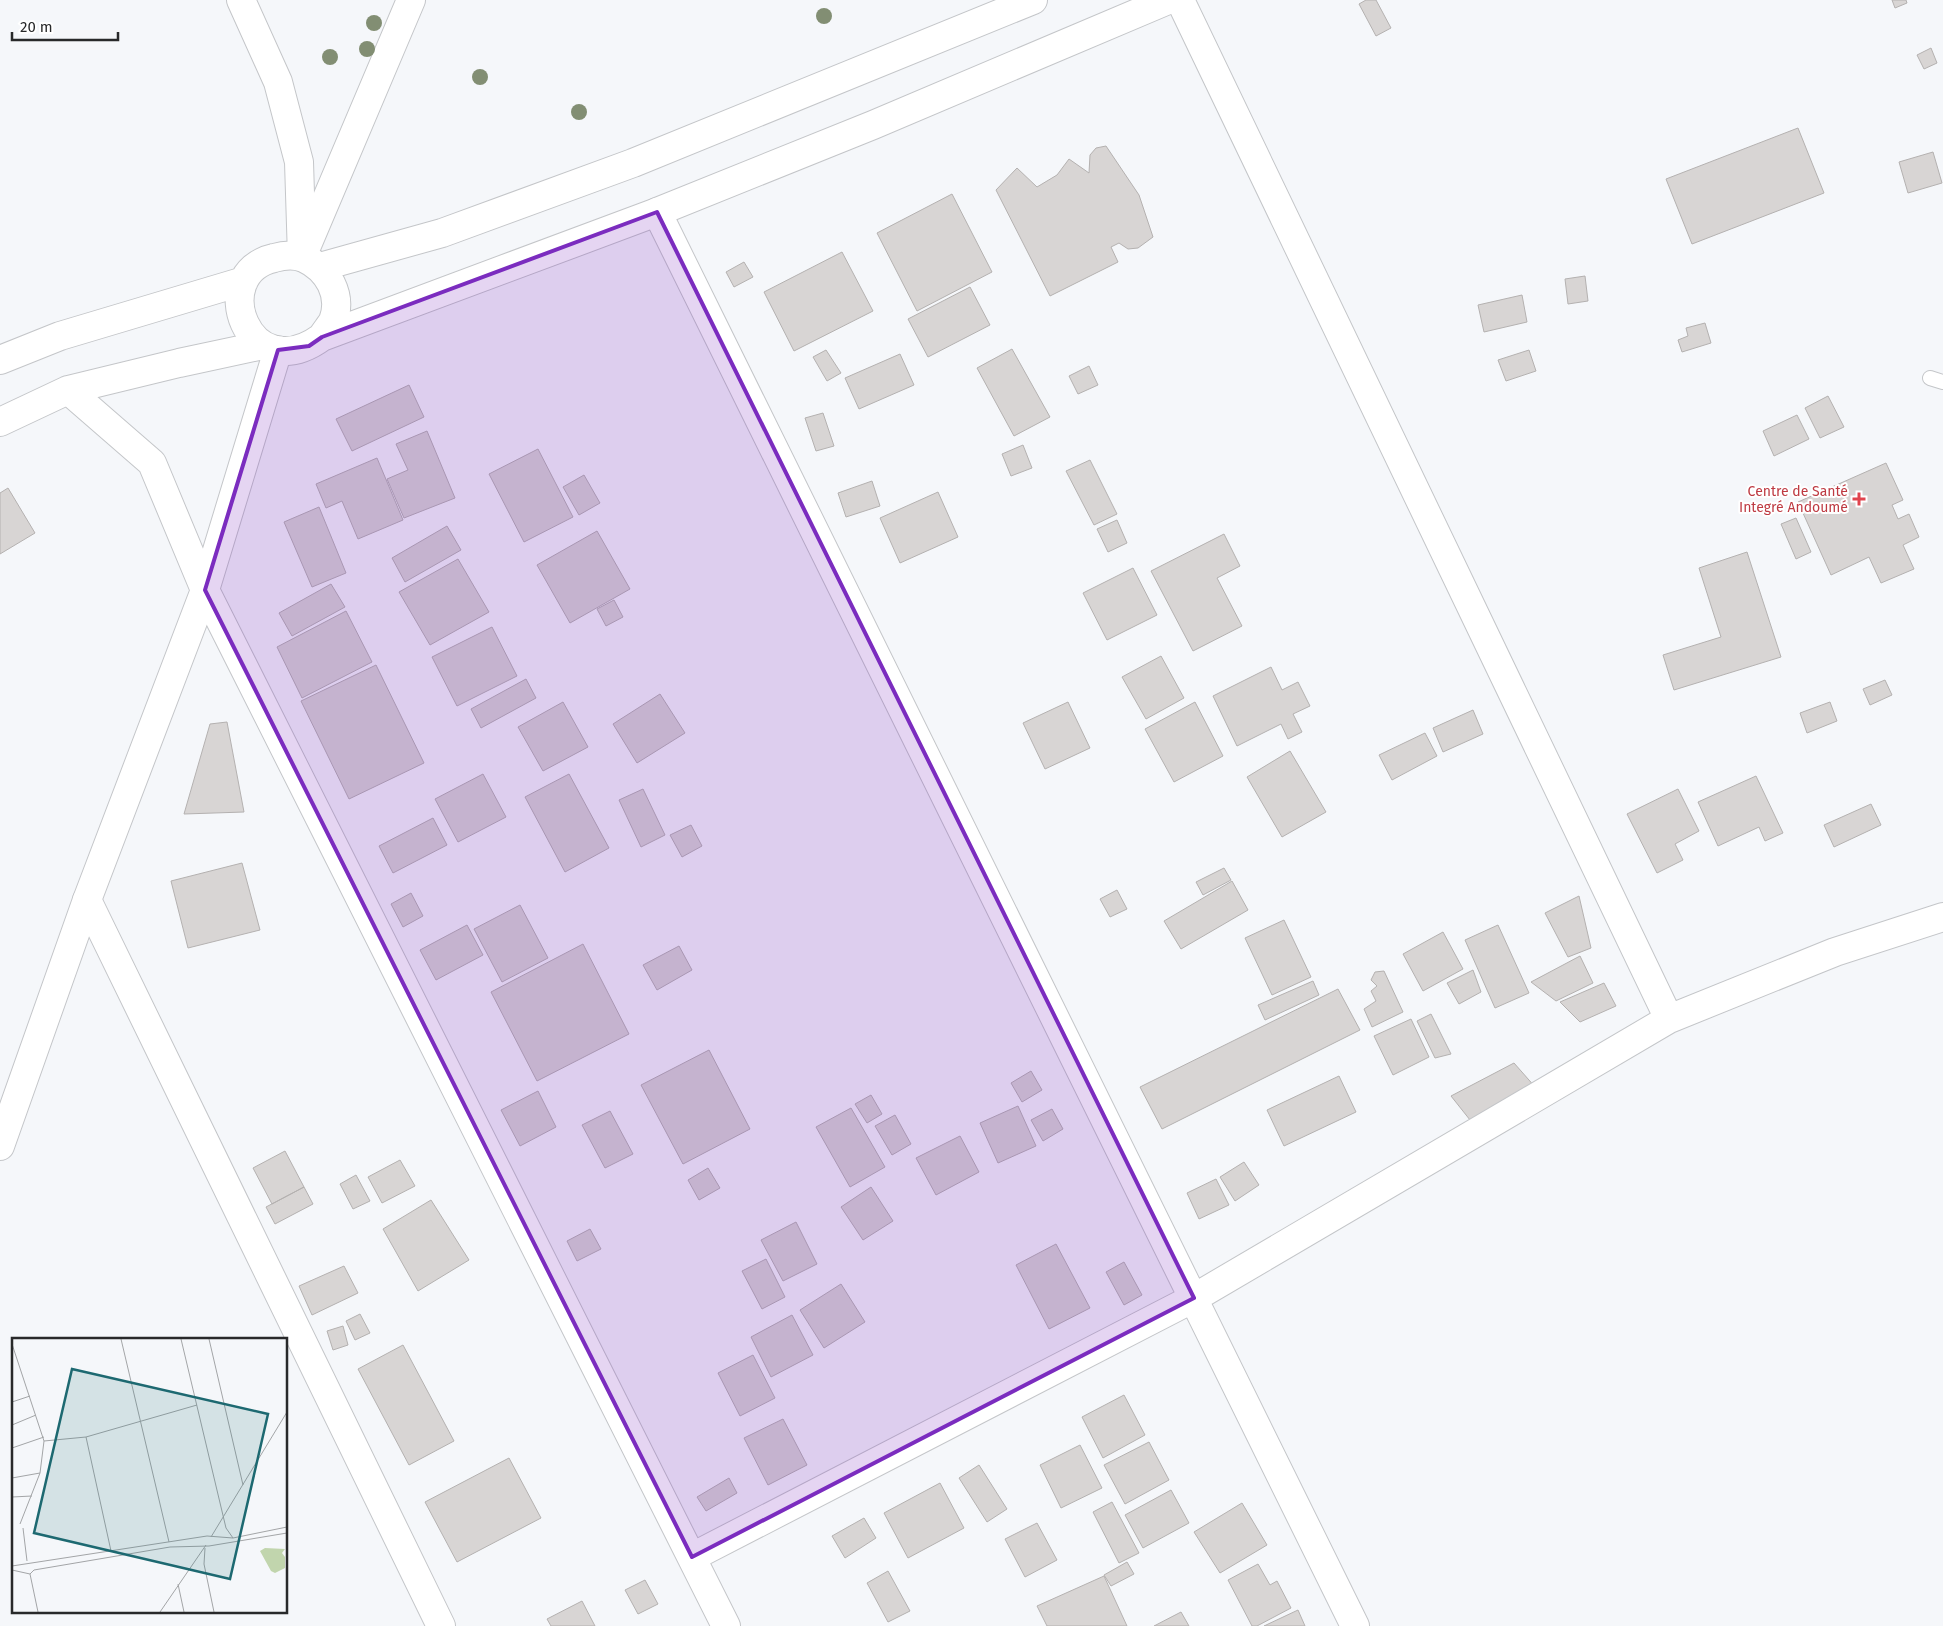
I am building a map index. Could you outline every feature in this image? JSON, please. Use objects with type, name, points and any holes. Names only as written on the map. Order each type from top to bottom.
[{"type":"street","points":[[241,0],[278,82],[299,162],[311,262],[331,282],[336,301],[333,320],[322,337]]},
{"type":"street","points":[[311,262],[411,0]]},
{"type":"street","points":[[271,348],[251,336],[243,323],[239,309],[239,294],[244,281],[255,267],[269,259],[286,255],[311,262],[442,233],[633,163],[1033,0]]},
{"type":"street","points":[[0,422],[68,390],[179,363],[271,348],[302,349],[322,337],[657,212],[873,125],[1168,0]]},
{"type":"street","points":[[1180,0],[1669,1019]]},
{"type":"street","points":[[657,212],[1355,1626]]},
{"type":"street","points":[[0,360],[60,336],[244,281]]},
{"type":"street","points":[[0,1146],[86,900],[205,590],[271,348]]},
{"type":"street","points":[[68,390],[152,463],[205,590],[726,1626]]},
{"type":"street","points":[[86,900],[441,1626]]},
{"type":"street","points":[[692,1557],[1194,1298],[1669,1019],[1835,952],[1943,918]]},
{"type":"highlighted area","points":[[657,212],[1194,1298],[692,1557],[205,590],[278,350],[309,346],[322,337]]},
{"type":"building","points":[[1366,0],[1376,0],[1391,28],[1376,36],[1359,4]]},
{"type":"building","points":[[1892,0],[1906,0],[1907,3],[1895,8]]},
{"type":"building","points":[[1931,48],[1937,63],[1924,69],[1917,55]]},
{"type":"building","points":[[1798,128],[1824,193],[1692,244],[1666,179]]},
{"type":"building","points":[[1106,146],[1139,195],[1153,237],[1138,248],[1128,249],[1119,243],[1111,247],[1118,262],[1050,296],[996,190],[1017,168],[1037,187],[1057,175],[1069,159],[1089,173],[1090,155],[1096,148]]},
{"type":"building","points":[[1933,152],[1942,183],[1908,193],[1899,162]]},
{"type":"building","points":[[952,194],[992,272],[917,311],[877,233]]},
{"type":"building","points":[[842,252],[873,311],[794,351],[764,292]]},
{"type":"building","points":[[744,262],[753,277],[734,287],[726,272]]},
{"type":"building","points":[[1585,276],[1588,301],[1568,304],[1565,279]]},
{"type":"building","points":[[970,287],[990,325],[928,357],[908,319]]},
{"type":"building","points":[[1522,295],[1527,322],[1484,332],[1478,305]]},
{"type":"building","points":[[1705,323],[1711,343],[1682,352],[1678,340],[1688,336],[1686,328]]},
{"type":"building","points":[[1012,349],[1050,417],[1014,436],[977,368]]},
{"type":"building","points":[[826,350],[841,373],[827,381],[813,357]]},
{"type":"building","points":[[1529,350],[1536,371],[1506,381],[1498,360]]},
{"type":"building","points":[[900,354],[914,385],[859,409],[845,378]]},
{"type":"building","points":[[1089,366],[1098,385],[1078,394],[1069,376]]},
{"type":"building","points":[[409,385],[424,417],[352,451],[336,419]]},
{"type":"building","points":[[1828,396],[1844,427],[1820,438],[1805,408]]},
{"type":"building","points":[[823,413],[834,446],[816,451],[805,418]]},
{"type":"building","points":[[1797,415],[1809,439],[1774,456],[1763,431]]},
{"type":"building","points":[[427,431],[455,498],[404,518],[387,479],[408,470],[396,444]]},
{"type":"building","points":[[1023,445],[1032,468],[1011,476],[1002,454]]},
{"type":"building","points":[[538,449],[573,517],[524,542],[489,474]]},
{"type":"building","points":[[377,458],[403,520],[358,539],[342,501],[326,508],[316,484]]},
{"type":"building","points":[[1090,460],[1117,514],[1094,525],[1066,471]]},
{"type":"building","points":[[1886,463],[1903,500],[1892,505],[1898,519],[1909,514],[1919,537],[1903,545],[1914,569],[1881,583],[1869,557],[1831,575],[1798,502]]},
{"type":"building","points":[[584,475],[600,503],[579,515],[563,487]]},
{"type":"building","points":[[872,481],[880,506],[846,517],[838,493]]},
{"type":"building","points":[[8,488],[35,533],[0,554],[0,493]]},
{"type":"building","points":[[938,492],[958,537],[900,563],[880,518]]},
{"type":"building","points":[[319,507],[346,573],[312,587],[284,522]]},
{"type":"building","points":[[1796,518],[1811,552],[1796,559],[1781,524]]},
{"type":"building","points":[[1117,520],[1127,543],[1108,552],[1097,529]]},
{"type":"building","points":[[447,526],[461,550],[405,582],[392,558]]},
{"type":"building","points":[[597,531],[630,589],[570,623],[537,565]]},
{"type":"building","points":[[1224,534],[1240,566],[1217,578],[1242,626],[1193,651],[1151,571]]},
{"type":"building","points":[[1747,552],[1781,657],[1674,690],[1663,655],[1721,637],[1699,568]]},
{"type":"building","points":[[458,559],[489,612],[430,645],[399,592]]},
{"type":"building","points":[[1133,568],[1157,615],[1107,640],[1083,593]]},
{"type":"building","points":[[331,584],[345,607],[292,636],[279,613]]},
{"type":"building","points":[[614,600],[623,617],[606,626],[597,609]]},
{"type":"building","points":[[346,611],[372,662],[302,698],[277,647]]},
{"type":"building","points":[[492,627],[517,676],[457,706],[432,657]]},
{"type":"building","points":[[1161,656],[1184,698],[1146,719],[1122,677]]},
{"type":"building","points":[[376,665],[424,763],[349,799],[301,701]]},
{"type":"building","points":[[1271,667],[1282,690],[1298,682],[1310,706],[1293,714],[1302,732],[1288,739],[1281,724],[1237,746],[1213,696]]},
{"type":"building","points":[[526,679],[536,698],[481,728],[471,709]]},
{"type":"building","points":[[1885,680],[1892,695],[1870,705],[1863,689]]},
{"type":"building","points":[[660,694],[685,733],[637,763],[613,724]]},
{"type":"building","points":[[563,702],[588,747],[543,771],[518,727]]},
{"type":"building","points":[[1068,702],[1090,748],[1045,769],[1023,723]]},
{"type":"building","points":[[1195,702],[1223,756],[1174,782],[1145,729]]},
{"type":"building","points":[[1830,702],[1837,721],[1807,733],[1800,713]]},
{"type":"building","points":[[1473,710],[1483,734],[1443,752],[1433,728]]},
{"type":"building","points":[[227,722],[244,812],[184,814],[210,724]]},
{"type":"building","points":[[1425,733],[1437,756],[1392,780],[1379,755]]},
{"type":"building","points":[[1290,751],[1326,812],[1282,837],[1247,777]]},
{"type":"building","points":[[483,774],[506,817],[458,842],[435,799]]},
{"type":"building","points":[[569,774],[609,848],[565,872],[525,797]]},
{"type":"building","points":[[1756,776],[1783,833],[1765,841],[1759,827],[1718,846],[1698,802]]},
{"type":"building","points":[[643,789],[665,835],[641,847],[619,800]]},
{"type":"building","points":[[1678,789],[1699,831],[1675,844],[1683,860],[1657,873],[1627,814]]},
{"type":"building","points":[[1871,804],[1881,825],[1834,847],[1824,825]]},
{"type":"building","points":[[433,818],[447,845],[393,873],[379,846]]},
{"type":"building","points":[[691,825],[702,846],[682,857],[670,835]]},
{"type":"building","points":[[242,863],[260,930],[188,948],[171,881]]},
{"type":"building","points":[[1224,868],[1231,880],[1203,895],[1196,882]]},
{"type":"building","points":[[1232,881],[1248,910],[1181,949],[1164,921]]},
{"type":"building","points":[[1117,890],[1127,909],[1110,917],[1100,899]]},
{"type":"building","points":[[411,893],[423,916],[403,927],[391,904]]},
{"type":"building","points":[[1579,896],[1591,948],[1568,957],[1545,913]]},
{"type":"building","points":[[520,905],[548,958],[502,982],[474,929]]},
{"type":"building","points":[[1284,920],[1311,977],[1272,995],[1245,938]]},
{"type":"building","points":[[467,925],[483,955],[436,980],[420,950]]},
{"type":"building","points":[[1498,925],[1529,993],[1495,1008],[1465,940]]},
{"type":"building","points":[[1443,932],[1463,969],[1423,991],[1403,954]]},
{"type":"building","points":[[583,944],[629,1034],[537,1081],[491,992]]},
{"type":"building","points":[[679,946],[692,970],[657,990],[643,965]]},
{"type":"building","points":[[1580,956],[1593,983],[1556,1001],[1531,982]]},
{"type":"building","points":[[1473,970],[1481,992],[1459,1004],[1447,983]]},
{"type":"building","points":[[1384,971],[1403,1012],[1372,1027],[1364,1009],[1376,1001],[1371,991],[1377,986],[1371,980],[1375,972]]},
{"type":"building","points":[[1313,981],[1319,995],[1265,1020],[1258,1005]]},
{"type":"building","points":[[1604,983],[1616,1006],[1580,1022],[1560,1002]]},
{"type":"building","points":[[1338,989],[1360,1030],[1162,1129],[1140,1087]]},
{"type":"building","points":[[1431,1014],[1451,1054],[1435,1058],[1417,1021]]},
{"type":"building","points":[[1411,1019],[1429,1057],[1393,1075],[1374,1036]]},
{"type":"building","points":[[709,1050],[750,1129],[683,1164],[641,1085]]},
{"type":"building","points":[[1514,1063],[1536,1088],[1474,1125],[1451,1096]]},
{"type":"building","points":[[1031,1071],[1042,1090],[1022,1102],[1011,1083]]},
{"type":"building","points":[[1339,1076],[1356,1112],[1284,1146],[1267,1110]]},
{"type":"building","points":[[538,1091],[556,1127],[520,1146],[501,1110]]},
{"type":"building","points":[[871,1095],[882,1114],[867,1123],[855,1104]]},
{"type":"building","points":[[1018,1106],[1036,1146],[998,1163],[980,1123]]},
{"type":"building","points":[[851,1108],[885,1167],[850,1187],[816,1127]]},
{"type":"building","points":[[1052,1109],[1063,1129],[1043,1141],[1031,1120]]},
{"type":"building","points":[[610,1111],[633,1154],[605,1168],[582,1125]]},
{"type":"building","points":[[895,1115],[911,1144],[892,1155],[875,1126]]},
{"type":"building","points":[[960,1136],[979,1172],[936,1195],[916,1158]]},
{"type":"building","points":[[285,1151],[304,1187],[272,1204],[253,1168]]},
{"type":"building","points":[[400,1160],[415,1186],[382,1203],[368,1177]]},
{"type":"building","points":[[1244,1162],[1259,1185],[1235,1201],[1220,1177]]},
{"type":"building","points":[[708,1168],[720,1188],[699,1200],[688,1180]]},
{"type":"building","points":[[356,1175],[370,1201],[353,1209],[340,1184]]},
{"type":"building","points":[[1216,1179],[1229,1205],[1199,1219],[1187,1193]]},
{"type":"building","points":[[304,1187],[313,1204],[275,1224],[266,1207]]},
{"type":"building","points":[[871,1187],[893,1221],[863,1240],[841,1207]]},
{"type":"building","points":[[431,1200],[469,1260],[418,1291],[383,1229]]},
{"type":"building","points":[[796,1222],[817,1264],[783,1281],[761,1240]]},
{"type":"building","points":[[590,1229],[601,1249],[577,1261],[567,1241]]},
{"type":"building","points":[[1056,1244],[1090,1308],[1049,1329],[1016,1265]]},
{"type":"building","points":[[766,1259],[785,1297],[762,1309],[742,1271]]},
{"type":"building","points":[[1124,1262],[1142,1295],[1124,1305],[1106,1272]]},
{"type":"building","points":[[344,1266],[358,1293],[312,1315],[299,1286]]},
{"type":"building","points":[[841,1284],[865,1322],[824,1348],[800,1310]]},
{"type":"building","points":[[360,1314],[370,1333],[355,1340],[346,1321]]},
{"type":"building","points":[[792,1315],[813,1355],[771,1377],[751,1337]]},
{"type":"building","points":[[343,1326],[348,1345],[333,1350],[327,1331]]},
{"type":"building","points":[[403,1345],[454,1441],[409,1465],[358,1369]]},
{"type":"building","points":[[753,1355],[775,1398],[740,1416],[718,1373]]},
{"type":"building","points":[[1124,1395],[1145,1435],[1103,1458],[1082,1417]]},
{"type":"building","points":[[783,1419],[807,1465],[768,1485],[744,1438]]},
{"type":"building","points":[[1149,1442],[1169,1480],[1125,1504],[1104,1465]]},
{"type":"building","points":[[1080,1445],[1102,1488],[1061,1508],[1040,1465]]},
{"type":"building","points":[[509,1458],[541,1518],[457,1562],[425,1502]]},
{"type":"building","points":[[979,1465],[1007,1509],[987,1522],[959,1478]]},
{"type":"building","points":[[729,1478],[737,1493],[706,1511],[697,1497]]},
{"type":"building","points":[[940,1483],[964,1528],[908,1558],[884,1513]]},
{"type":"building","points":[[1171,1490],[1189,1523],[1143,1548],[1125,1515]]},
{"type":"building","points":[[1112,1502],[1139,1553],[1119,1563],[1093,1512]]},
{"type":"building","points":[[1242,1503],[1267,1545],[1220,1573],[1194,1532]]},
{"type":"building","points":[[864,1518],[876,1538],[845,1558],[832,1536]]},
{"type":"building","points":[[1037,1523],[1057,1560],[1025,1577],[1005,1539]]},
{"type":"building","points":[[1127,1562],[1134,1574],[1111,1586],[1104,1575]]},
{"type":"building","points":[[1258,1564],[1270,1585],[1277,1581],[1291,1608],[1257,1626],[1252,1626],[1228,1580]]},
{"type":"building","points":[[888,1571],[910,1611],[888,1622],[867,1583]]},
{"type":"building","points":[[1104,1576],[1127,1626],[1047,1626],[1037,1606]]},
{"type":"building","points":[[645,1580],[658,1604],[638,1614],[625,1590]]},
{"type":"building","points":[[582,1601],[595,1626],[551,1626],[547,1619]]},
{"type":"building","points":[[1298,1610],[1305,1626],[1264,1626]]},
{"type":"building","points":[[1181,1612],[1189,1626],[1154,1626]]},
{"type":"place","name":"Centre de Santé Integré Andoumé","points":[[1859,499]]}]
